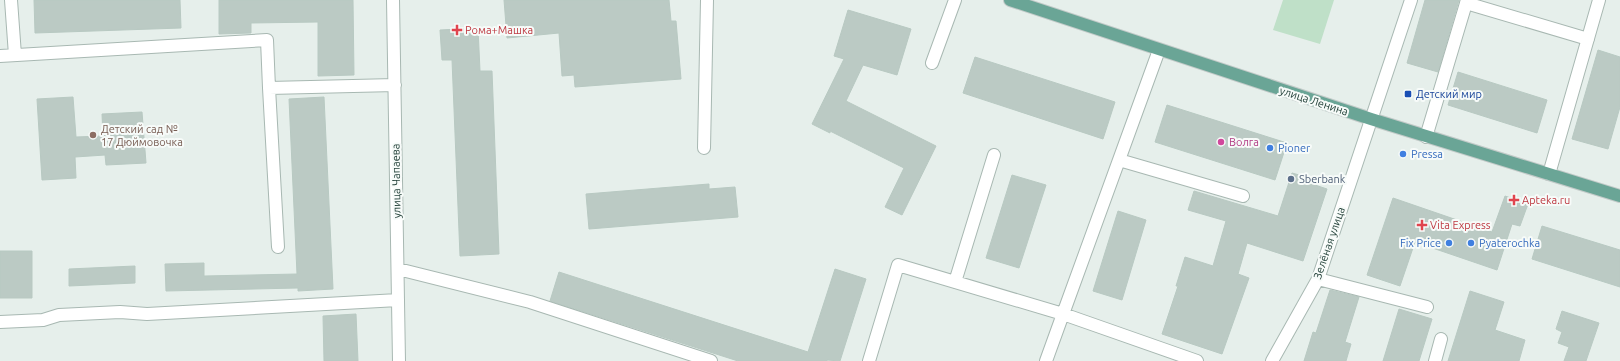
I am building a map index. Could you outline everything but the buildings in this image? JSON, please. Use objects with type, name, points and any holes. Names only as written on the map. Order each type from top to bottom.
[{"type":"main road","name":"улица Ленина","points":[[1010,0],[1426,137],[1620,196]]},
{"type":"street","points":[[11,0],[15,55]]},
{"type":"street","name":"улица Чапаева","points":[[393,0],[400,361]]},
{"type":"street","points":[[704,148],[707,0]]},
{"type":"street","points":[[932,63],[955,0]]},
{"type":"street","name":"Зелёная улица","points":[[1272,361],[1318,279],[1411,0]]},
{"type":"street","points":[[1549,174],[1599,0]]},
{"type":"street","points":[[1426,137],[1466,1],[1588,39]]},
{"type":"street","points":[[0,56],[266,40],[278,247]]},
{"type":"street","points":[[1046,361],[1159,50]]},
{"type":"street","points":[[269,88],[395,85]]},
{"type":"street","points":[[955,282],[994,155]]},
{"type":"street","points":[[1119,160],[1243,196]]},
{"type":"street","points":[[869,361],[898,265],[1063,314],[1197,361]]},
{"type":"street","points":[[398,269],[530,302],[711,361]]},
{"type":"street","points":[[1318,279],[1427,307]]},
{"type":"street","points":[[0,322],[43,320],[59,315],[120,312],[147,314],[398,300]]},
{"type":"street","points":[[1435,361],[1441,339]]},
{"type":"green space","points":[[1283,0],[1334,0],[1320,44],[1273,30]]},
{"type":"place","name":"Рома+Машка","points":[[457,30]]},
{"type":"place","name":"Детский мир","points":[[1408,94]]},
{"type":"place","name":"Детский сад № 17 Дюймовочка","points":[[93,135]]},
{"type":"place","name":"Волга","points":[[1221,142]]},
{"type":"place","name":"Pioner","points":[[1270,148]]},
{"type":"place","name":"Pressa","points":[[1403,154]]},
{"type":"place","name":"Sberbank","points":[[1291,179]]},
{"type":"place","name":"Apteka.ru","points":[[1514,200]]},
{"type":"place","name":"Vita Express","points":[[1422,225]]},
{"type":"place","name":"Fix Price","points":[[1449,243]]},
{"type":"place","name":"Pyaterochka","points":[[1471,243]]}]
